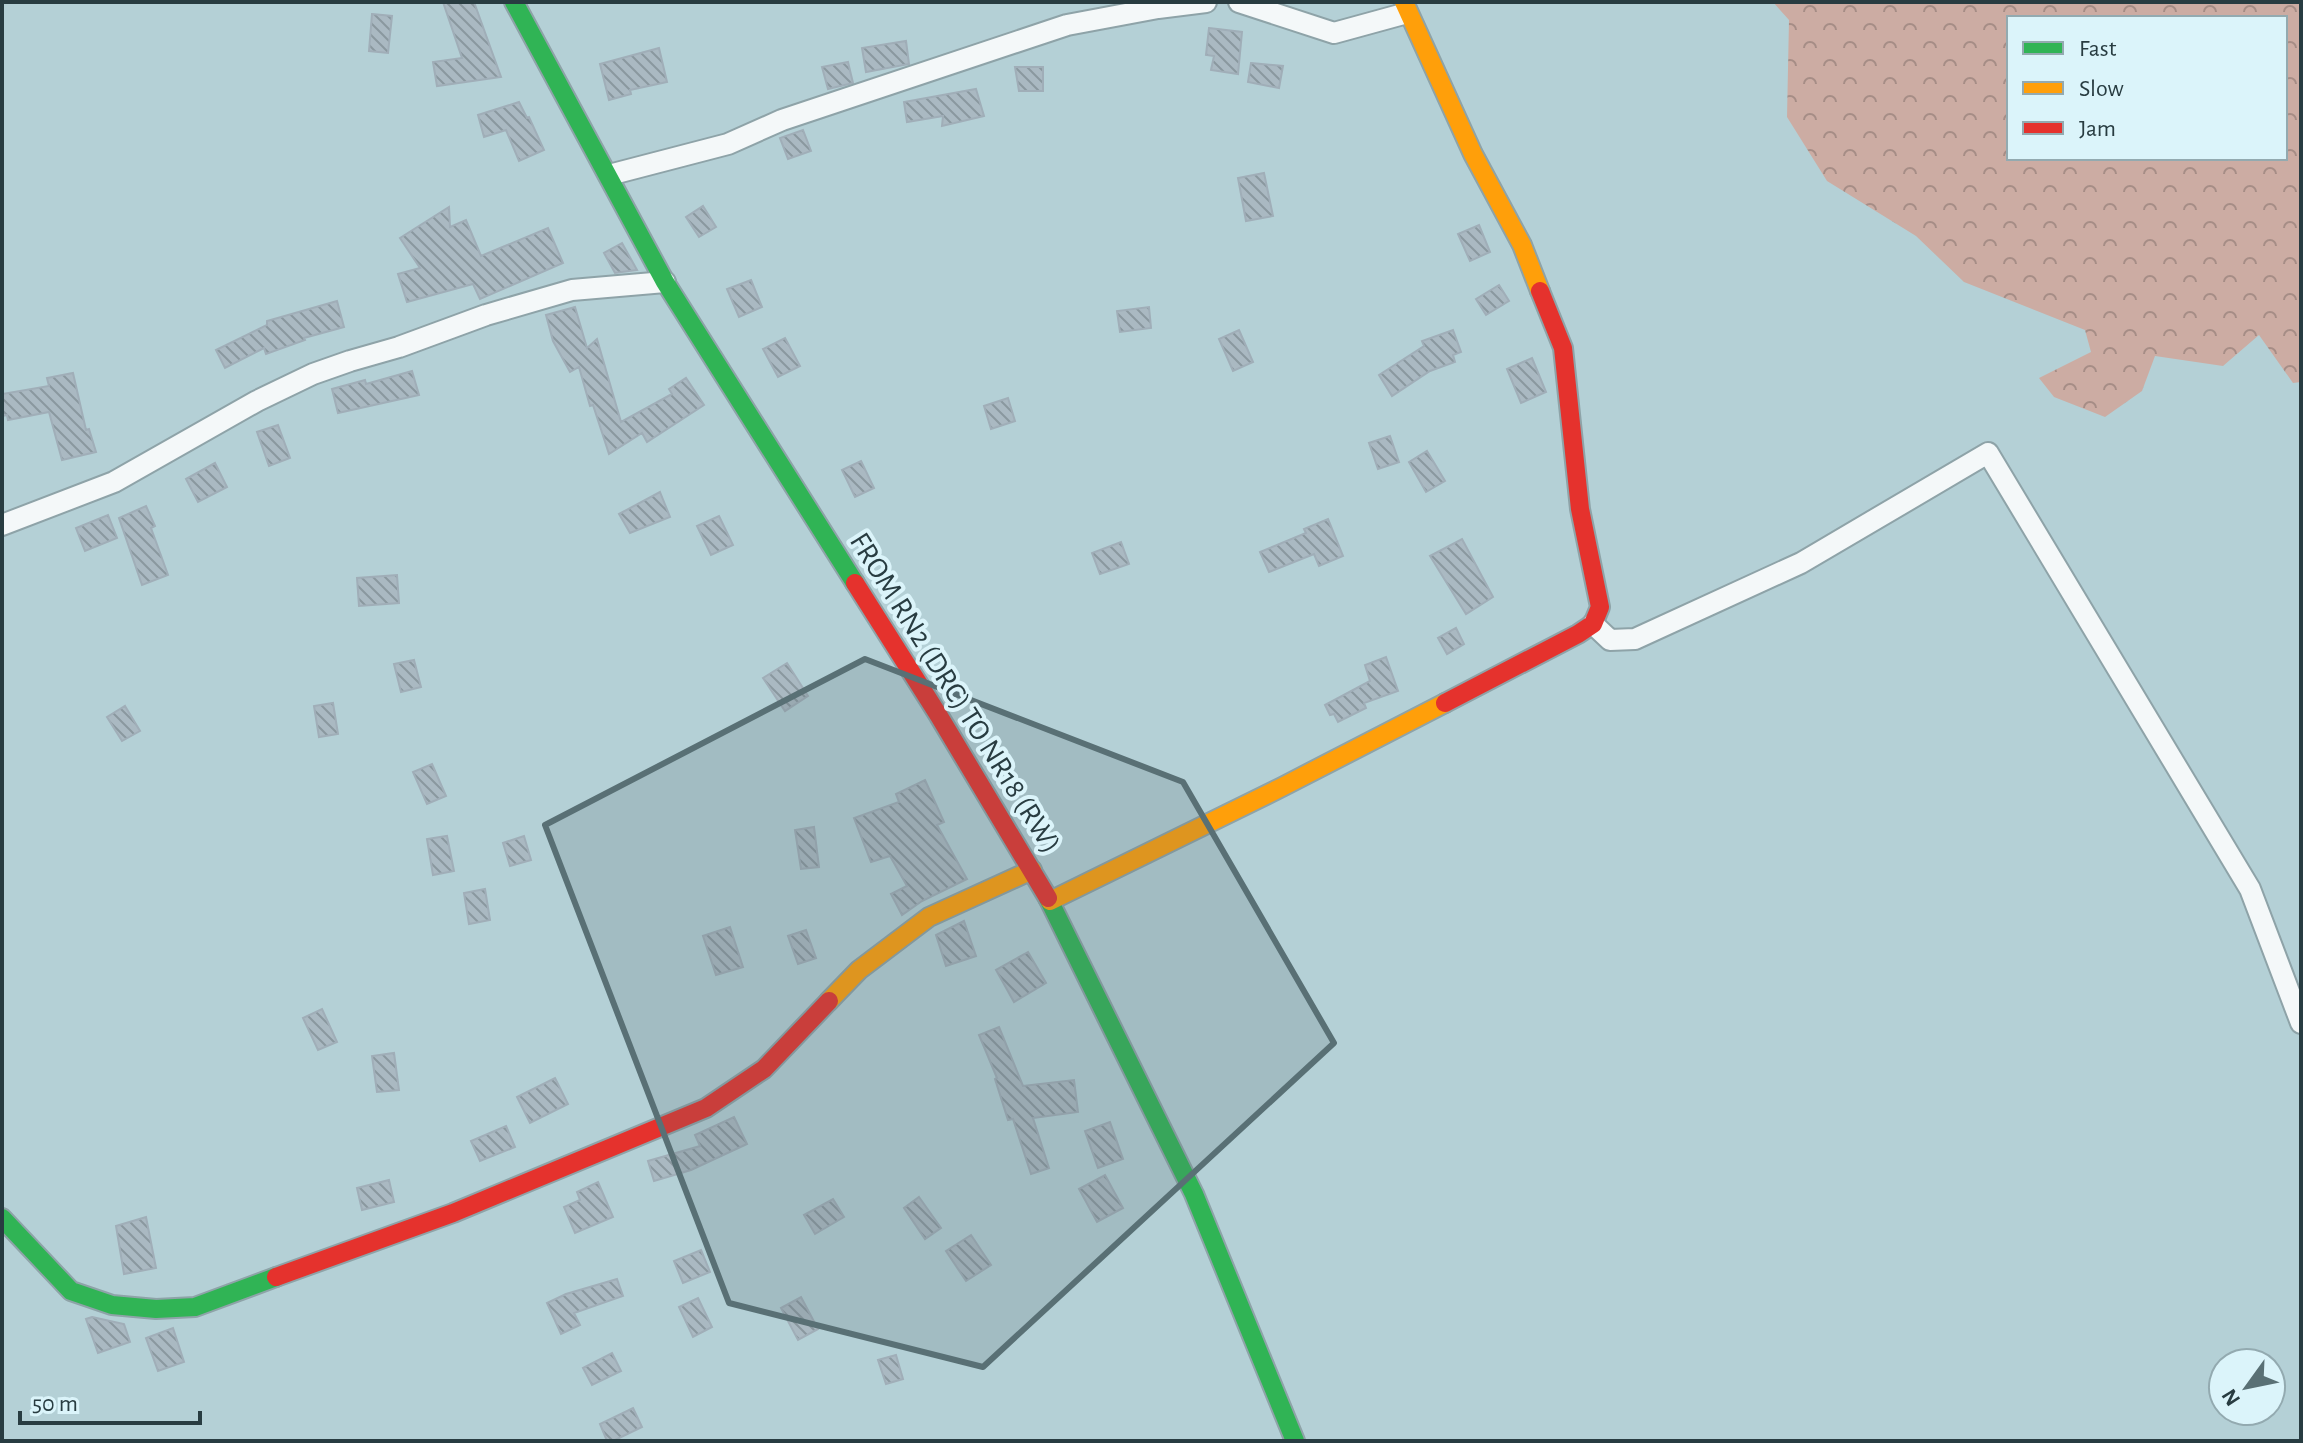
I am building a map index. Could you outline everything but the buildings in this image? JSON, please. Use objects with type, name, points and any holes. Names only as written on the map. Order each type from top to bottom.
[{"type":"street","name":"FROM RN2 (DRC) TO NR18 (RW)","points":[[514,2],[665,282],[939,716],[1050,901],[1194,1194],[1295,1441]]},
{"type":"street","points":[[609,175],[728,144],[782,120],[1067,25],[1206,2]]},
{"type":"street","points":[[1050,901],[1282,787],[1593,624],[1600,607],[1580,509],[1563,348],[1522,245],[1473,154],[1405,8],[1334,33],[1239,2]]},
{"type":"street","points":[[2,525],[114,482],[257,401],[338,365],[399,347],[486,315],[572,290],[665,282]]},
{"type":"street","points":[[1593,624],[1610,640],[1635,639],[1801,563],[1988,453],[2250,889],[2301,1023]]},
{"type":"street","points":[[2,1218],[71,1291],[112,1305],[156,1309],[195,1307],[453,1213],[706,1108],[764,1069],[859,970],[929,917],[1032,870]]},
{"type":"highlighted area","points":[[865,659],[1183,782],[1334,1043],[983,1367],[729,1303],[545,825]]},
{"type":"green space","points":[[1773,2],[2301,2],[2301,382],[2293,383],[2259,335],[2223,366],[2155,356],[2142,391],[2105,417],[2054,397],[2039,378],[2091,352],[2085,330],[1964,282],[1916,236],[1827,181],[1787,117],[1789,20]]},
{"type":"traffic: fast","points":[[514,2],[665,282],[855,583]]},
{"type":"traffic: fast","points":[[1048,898],[1194,1194],[1295,1441]]},
{"type":"traffic: fast","points":[[2,1218],[71,1291],[112,1305],[156,1309],[195,1307],[276,1277]]},
{"type":"traffic: slow","points":[[1404,2],[1473,154],[1522,245],[1540,291]]},
{"type":"traffic: slow","points":[[1050,901],[1445,703]]},
{"type":"traffic: slow","points":[[829,1001],[859,970],[929,917],[1032,870]]},
{"type":"traffic: jam","points":[[1445,703],[1578,634],[1593,624],[1600,607],[1580,509],[1563,348],[1540,291]]},
{"type":"traffic: jam","points":[[855,583],[1048,898]]},
{"type":"traffic: jam","points":[[276,1277],[453,1213],[706,1108],[764,1069],[829,1001]]}]
